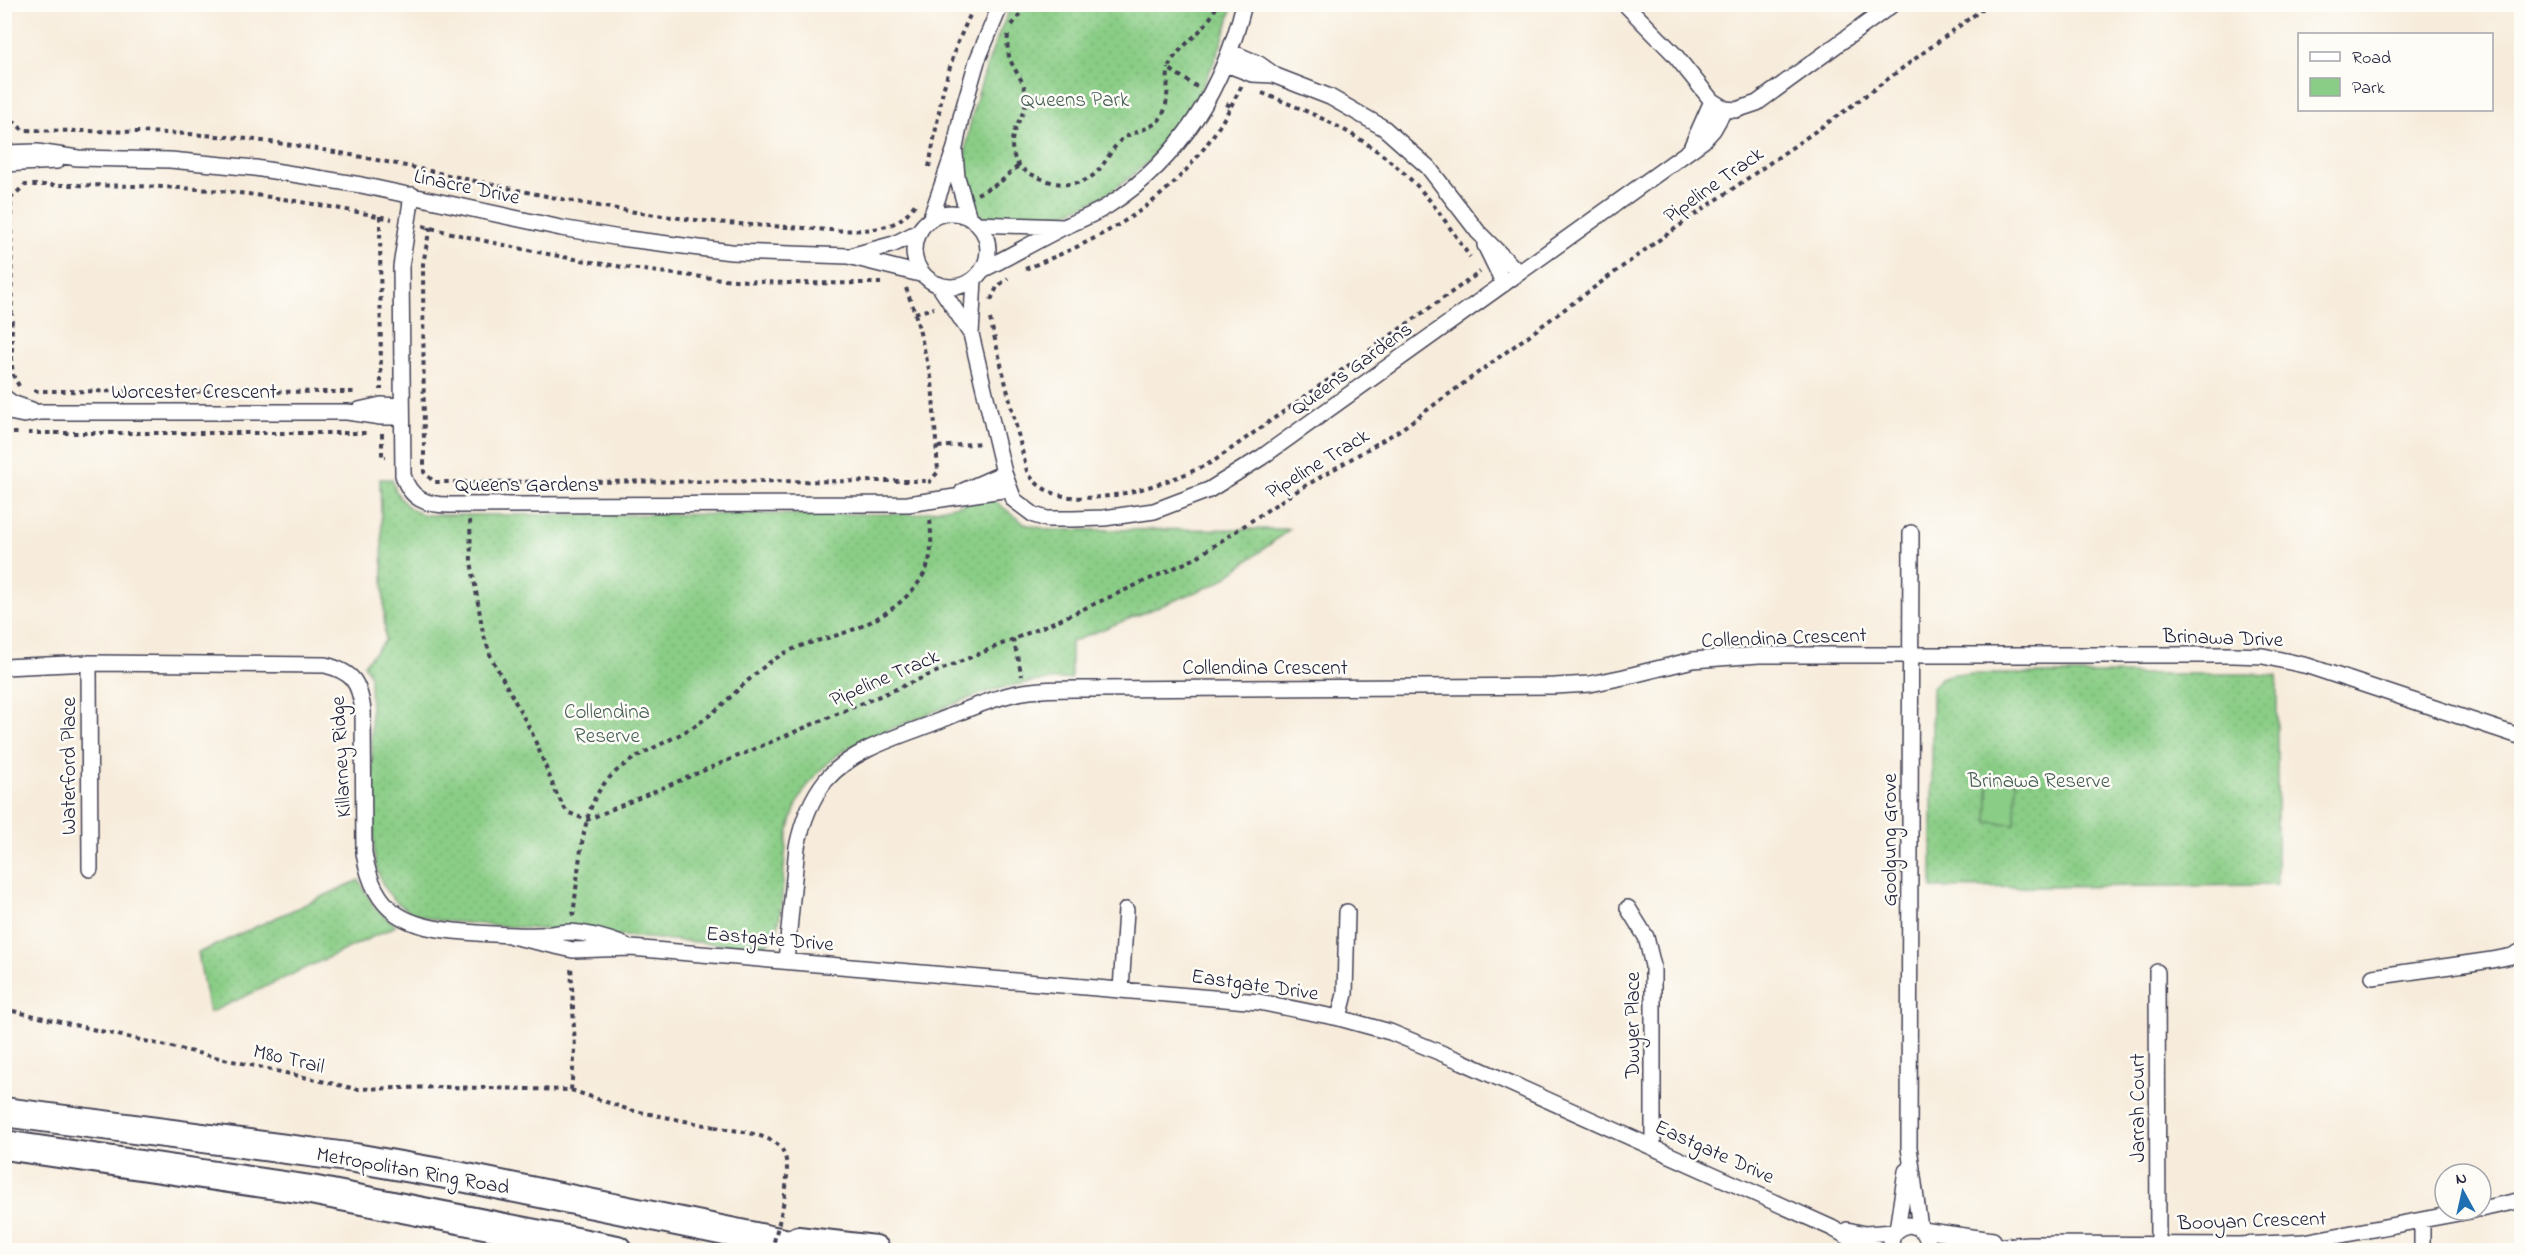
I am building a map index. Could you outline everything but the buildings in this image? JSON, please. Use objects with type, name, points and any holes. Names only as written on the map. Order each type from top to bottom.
[{"type":"highway","name":"Metropolitan Ring Road","points":[[4,1112],[355,1158],[457,1176],[763,1243],[818,1251]]},
{"type":"highway","name":"Metropolitan Ring Road","points":[[4,1145],[311,1191],[617,1251]]},
{"type":"highway","points":[[763,1243],[875,1251]]},
{"type":"street","points":[[1001,4],[977,61],[955,148],[925,225],[915,242],[914,253],[917,265],[924,275],[938,284],[950,287],[962,285],[1064,227],[1110,205],[1157,167],[1195,122],[1211,96],[1228,58],[1244,4]]},
{"type":"street","points":[[1625,4],[1674,54],[1719,105],[1747,108],[1893,4]]},
{"type":"street","points":[[1228,58],[1259,64],[1276,76],[1330,97],[1384,128],[1428,167],[1478,232],[1519,273]]},
{"type":"street","name":"Queens Gardens","points":[[947,498],[1004,473],[1014,500],[1034,516],[1047,519],[1104,518],[1154,511],[1209,490],[1262,457],[1691,148],[1719,105]]},
{"type":"street","points":[[955,148],[957,177],[973,221],[985,234],[988,246],[987,258],[978,274],[970,334]]},
{"type":"street","name":"Linacre Drive","points":[[4,153],[37,152],[78,158],[170,160],[255,168],[412,195],[561,228],[731,252],[848,256],[924,275]]},
{"type":"street","name":"Linacre Drive","points":[[4,164],[78,158]]},
{"type":"street","name":"Queens Gardens","points":[[412,195],[401,267],[402,475],[416,497],[434,505],[855,504],[929,502],[1009,489]]},
{"type":"street","points":[[925,225],[949,213],[973,221],[1064,227]]},
{"type":"street","name":"Linacre Drive","points":[[848,256],[894,244],[925,225]]},
{"type":"street","points":[[1478,232],[1504,284]]},
{"type":"street","points":[[938,284],[970,334],[1004,473]]},
{"type":"street","name":"Worcester Crescent","points":[[4,397],[12,403],[40,412]]},
{"type":"street","name":"Worcester Crescent","points":[[4,411],[24,415],[40,412],[348,412],[381,405],[402,412]]},
{"type":"street","name":"Goolgung Grove","points":[[1911,533],[1909,1147],[1921,1229],[1927,1239],[1927,1251]]},
{"type":"street","name":"Collendina Crescent","points":[[786,961],[798,839],[815,795],[827,779],[856,756],[878,745],[990,700],[1026,692],[1095,689],[1532,688],[1590,684],[1693,660],[1726,656],[1910,655]]},
{"type":"street","name":"Brinawa Drive","points":[[1910,655],[2264,656],[2339,675],[2522,736]]},
{"type":"street","name":"Killarney Ridge","points":[[4,667],[88,663],[325,665],[340,669],[350,675],[360,693],[363,710],[364,854],[367,873],[374,888],[392,913],[421,926],[511,936],[573,950]]},
{"type":"street","name":"Waterford Place","points":[[88,663],[90,868]]},
{"type":"street","name":"Dwyer Place","points":[[1628,908],[1646,937],[1653,966],[1653,1147]]},
{"type":"street","points":[[1120,990],[1126,910]]},
{"type":"street","points":[[1339,1018],[1345,994],[1347,912]]},
{"type":"street","name":"Killarney Ridge","points":[[511,936],[572,932]]},
{"type":"street","name":"Eastgate Drive","points":[[572,932],[610,940],[631,948]]},
{"type":"street","name":"Eastgate Drive","points":[[573,950],[631,948],[1259,1002],[1339,1018],[1401,1036],[1832,1227],[1857,1242],[1882,1251]]},
{"type":"street","points":[[2373,977],[2492,960],[2512,956],[2522,951]]},
{"type":"street","name":"Jarrah Court","points":[[2157,972],[2164,1246]]},
{"type":"street","name":"Goolgung Grove","points":[[1892,1251],[1891,1241],[1896,1231],[1909,1147]]},
{"type":"street","points":[[2493,1206],[2522,1200]]},
{"type":"street","name":"Booyan Crescent","points":[[1921,1229],[1948,1236],[2028,1244],[2239,1245],[2304,1242],[2433,1219]]},
{"type":"street","points":[[2422,1221],[2422,1251]]},
{"type":"street","name":"Eastgate Drive","points":[[1832,1227],[1865,1234],[1896,1231],[1908,1225],[1921,1229]]},
{"type":"street","name":"Booyan Crescent","points":[[1958,1251],[2028,1244]]},
{"type":"path","points":[[927,174],[943,90],[957,44],[975,4]]},
{"type":"path","points":[[1028,4],[1012,24],[1007,43],[1011,64],[1025,90],[1026,97],[1025,106],[1012,132],[1013,155],[1024,171],[1059,184],[1071,185],[1092,178],[1121,140],[1153,125],[1164,113],[1168,68],[1175,55],[1205,26],[1217,4]]},
{"type":"path","name":"Pipeline Track","points":[[587,820],[1119,594],[1194,559],[1290,495],[1360,456],[1400,430],[1656,242],[1846,110],[1989,4]]},
{"type":"path","points":[[1168,68],[1211,96],[1232,106]]},
{"type":"path","points":[[990,306],[991,297],[998,287],[1015,273],[1089,243],[1141,211],[1173,184],[1199,155],[1221,125],[1242,85],[1316,113],[1352,133],[1384,155],[1410,178],[1429,200],[1481,271],[1231,451],[1191,473],[1166,482],[1104,496],[1057,496],[1047,492],[1032,479],[1027,471],[990,312]]},
{"type":"path","points":[[4,110],[11,110],[11,119],[23,130],[142,131],[268,141],[374,159],[580,202],[708,222],[857,229],[892,224],[894,244]]},
{"type":"path","points":[[358,392],[36,392],[20,387],[16,383],[12,366],[11,198],[25,185],[118,185],[199,189],[380,216],[570,257],[708,277],[764,282],[896,284],[908,290],[932,381],[938,472],[930,481],[930,558],[927,569],[918,584],[905,597],[871,622],[786,652],[771,661],[699,723],[630,761],[613,774],[592,802],[587,820],[572,932]]},
{"type":"path","points":[[4,209],[11,208]]},
{"type":"path","points":[[380,216],[382,457],[403,457]]},
{"type":"path","points":[[430,227],[423,264],[424,472],[434,482],[930,481]]},
{"type":"path","points":[[893,266],[896,284]]},
{"type":"path","points":[[370,392],[381,405]]},
{"type":"path","points":[[4,433],[382,433]]},
{"type":"path","points":[[470,505],[471,561],[483,633],[491,657],[532,733],[557,795],[567,812],[587,820]]},
{"type":"path","points":[[1013,639],[1026,692]]},
{"type":"path","points":[[571,1090],[575,1049],[573,950]]},
{"type":"path","name":"M80 Trail","points":[[4,1009],[357,1089],[571,1090],[630,1110],[768,1140],[778,1145],[786,1156],[787,1180],[763,1243]]},
{"type":"green space","name":"Queens Park","points":[[1012,5],[1233,5],[1222,42],[1187,113],[1164,144],[1137,171],[1106,194],[1071,211],[1032,220],[1011,221],[994,220],[980,216],[976,212],[967,194],[964,170],[967,141],[983,78]]},
{"type":"green space","name":"Collendina Reserve","points":[[380,479],[392,479],[396,492],[403,502],[413,510],[426,515],[916,514],[982,500],[995,501],[1025,524],[1050,530],[1290,529],[1218,583],[1071,642],[1071,679],[1027,683],[988,692],[867,738],[836,756],[812,781],[798,802],[788,834],[777,932],[768,943],[755,947],[442,921],[414,913],[394,900],[380,879],[374,851],[370,675],[364,664],[385,641]]},
{"type":"green space","name":"Brinawa Reserve","points":[[1953,674],[2253,674],[2277,676],[2277,885],[1932,888],[1932,688],[1940,678]]},
{"type":"green space","points":[[1989,779],[2016,780],[2015,824],[1987,822]]},
{"type":"green space","points":[[359,880],[374,907],[396,926],[209,1013],[198,953]]}]
